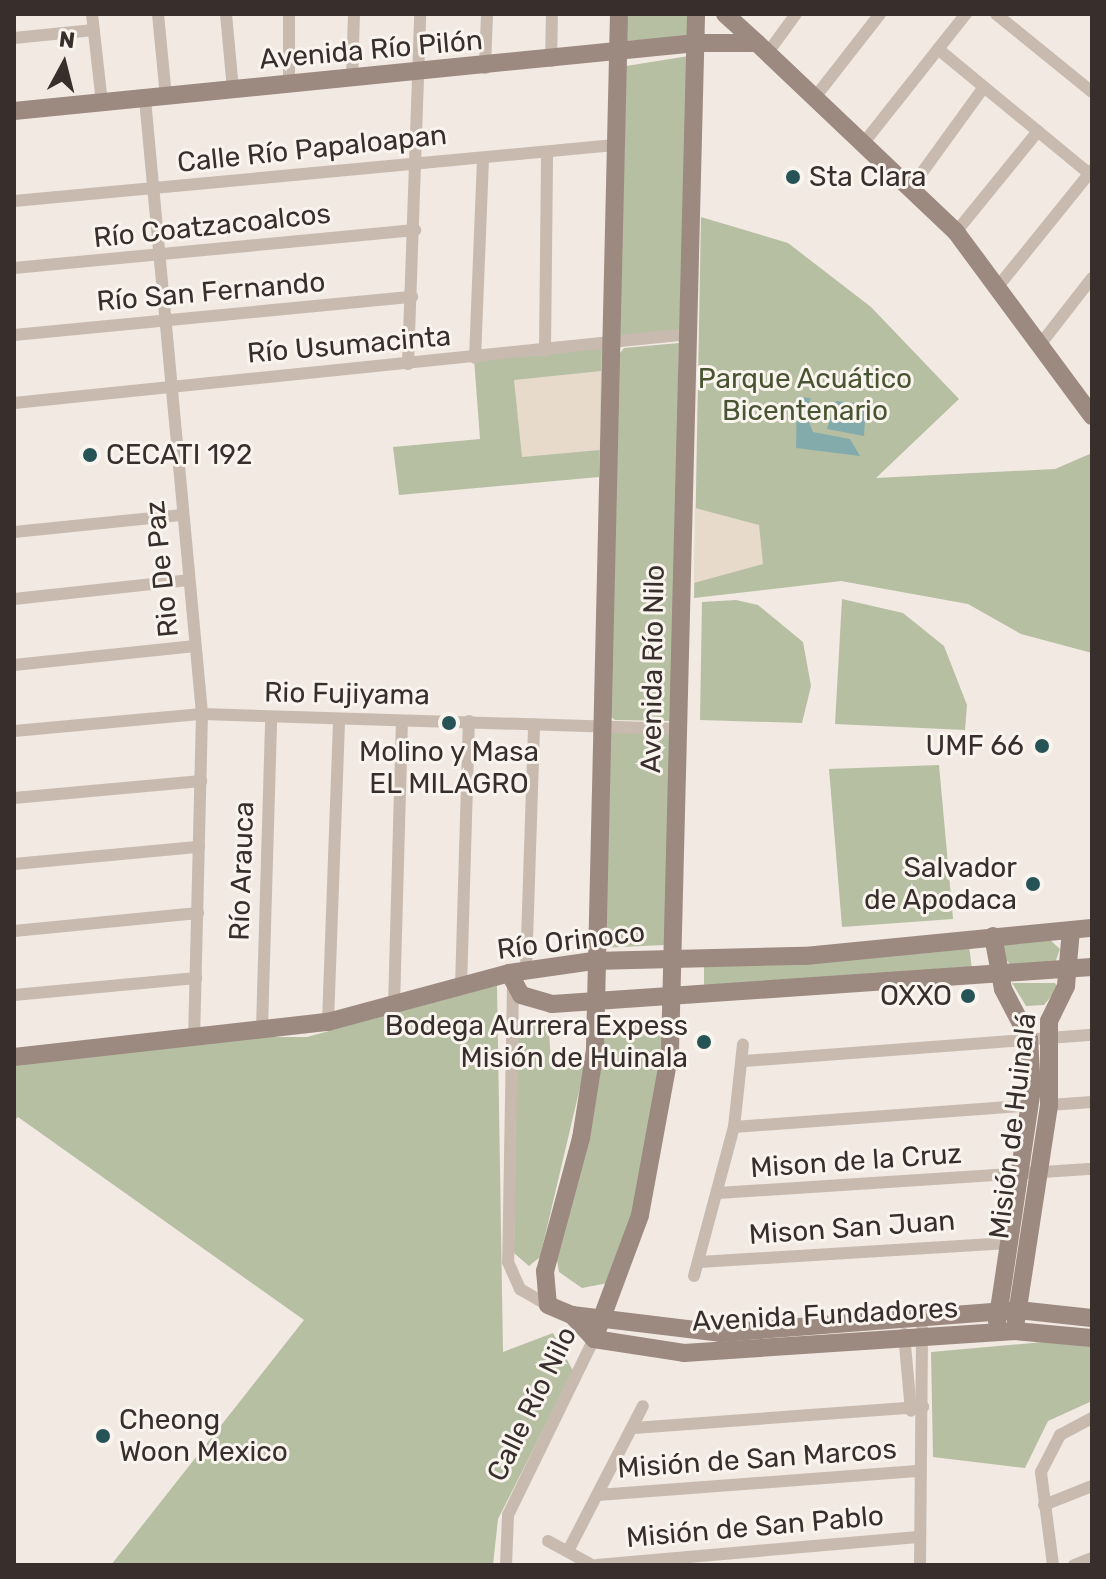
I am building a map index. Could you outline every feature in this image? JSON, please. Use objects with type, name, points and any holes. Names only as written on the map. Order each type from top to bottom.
[{"type":"street","points":[[92,14],[102,103]]},
{"type":"street","points":[[158,14],[166,97]]},
{"type":"street","points":[[226,14],[233,90]]},
{"type":"street","points":[[289,14],[289,84]]},
{"type":"street","points":[[352,78],[354,14]]},
{"type":"street","points":[[408,364],[415,230],[420,14]]},
{"type":"street","points":[[485,68],[487,14]]},
{"type":"street","points":[[551,61],[552,14]]},
{"type":"street","name":"Avenida Río Nilo","points":[[548,1305],[545,1271],[591,1093],[619,14]]},
{"type":"street","name":"Avenida Río Nilo","points":[[605,1317],[654,1155],[673,997],[696,14]]},
{"type":"street","points":[[725,14],[866,140],[956,232],[1092,416]]},
{"type":"street","points":[[763,47],[796,14]]},
{"type":"street","points":[[816,96],[880,14]]},
{"type":"street","points":[[866,140],[966,14]]},
{"type":"street","points":[[996,14],[1092,92]]},
{"type":"street","points":[[14,38],[94,30]]},
{"type":"street","name":"Avenida Río Pilón","points":[[14,111],[618,55],[697,43],[763,47]]},
{"type":"street","points":[[938,49],[1091,173],[996,289]]},
{"type":"street","points":[[913,185],[984,87]]},
{"type":"street","name":"Rio De Paz","points":[[145,99],[180,515],[202,714],[194,1035]]},
{"type":"street","points":[[956,232],[1038,131]]},
{"type":"street","name":"Calle Río Papaloapan","points":[[14,201],[417,159],[483,158],[614,145]]},
{"type":"street","points":[[545,351],[547,152]]},
{"type":"street","points":[[475,358],[483,158]]},
{"type":"street","name":"Río Coatzacoalcos","points":[[14,268],[415,230]]},
{"type":"street","points":[[1039,346],[1092,278]]},
{"type":"street","name":"Río San Fernando","points":[[14,335],[412,297]]},
{"type":"street","name":"Río Usumacinta","points":[[14,403],[609,345],[689,334]]},
{"type":"street","points":[[14,532],[180,515]]},
{"type":"street","points":[[14,599],[188,580]]},
{"type":"street","points":[[14,665],[195,646]]},
{"type":"street","name":"Rio Fujiyama","points":[[14,731],[202,714],[680,729]]},
{"type":"street","name":"Río Arauca","points":[[262,1028],[271,717]]},
{"type":"street","points":[[328,1022],[339,720]]},
{"type":"street","points":[[394,1006],[402,721]]},
{"type":"street","points":[[461,987],[469,721]]},
{"type":"street","name":"Avenida Fundadores","points":[[534,724],[516,976],[508,1262],[520,1289],[572,1315],[720,1333],[1018,1310],[1092,1318]]},
{"type":"street","points":[[14,798],[201,781]]},
{"type":"street","points":[[14,864],[199,847]]},
{"type":"street","points":[[14,931],[198,913]]},
{"type":"street","name":"Río Orinoco","points":[[14,1057],[328,1022],[461,987],[593,961],[805,956],[1092,928]]},
{"type":"street","name":"Misión de Huinalá","points":[[1005,1332],[1018,1310],[1040,1173],[1040,1105],[1048,1038],[1053,1009],[1069,969],[1071,930]]},
{"type":"street","name":"Misión de Huinalá","points":[[993,936],[999,973],[1029,1039],[1040,1105],[1018,1174],[998,1311],[1005,1332]]},
{"type":"street","name":"Río Orinoco","points":[[516,976],[532,1001],[594,1002],[1092,967]]},
{"type":"street","points":[[14,995],[196,978]]},
{"type":"street","points":[[1016,1010],[1053,1009]]},
{"type":"street","points":[[744,1061],[1092,1035]]},
{"type":"street","points":[[694,1276],[734,1127],[744,1061],[743,1044]]},
{"type":"street","points":[[734,1127],[1092,1102]]},
{"type":"street","name":"Mison de la Cruz","points":[[718,1193],[1092,1169]]},
{"type":"street","name":"Mison San Juan","points":[[699,1262],[1008,1243]]},
{"type":"street","name":"Avenida Fundadores","points":[[572,1315],[594,1339],[684,1353],[1005,1332],[1092,1338]]},
{"type":"street","name":"Calle Río Nilo","points":[[506,1565],[508,1515],[605,1317]]},
{"type":"street","points":[[913,1319],[908,1407],[918,1420]]},
{"type":"street","points":[[913,1319],[923,1407],[918,1420],[920,1565]]},
{"type":"street","points":[[568,1551],[643,1406]]},
{"type":"street","points":[[634,1428],[923,1407]]},
{"type":"street","points":[[1053,1565],[1044,1505],[1047,1450],[1092,1418]]},
{"type":"street","name":"Misión de San Marcos","points":[[598,1495],[920,1471]]},
{"type":"street","points":[[1044,1505],[1092,1486]]},
{"type":"street","name":"Misión de San Pablo","points":[[594,1565],[918,1537]]},
{"type":"street","points":[[548,1541],[594,1565]]},
{"type":"street","points":[[1074,1565],[1092,1558]]},
{"type":"green space","points":[[626,14],[694,14],[692,36],[626,41]]},
{"type":"green space","points":[[689,56],[685,329],[620,336],[626,66]]},
{"type":"green space","name":"Parque Acuático Bicentenario","points":[[701,217],[788,243],[871,307],[959,399],[876,478],[1055,469],[1092,453],[1092,653],[1021,634],[968,604],[841,581],[694,598]]},
{"type":"green space","points":[[679,343],[672,721],[615,720],[609,716],[617,357],[624,348]]},
{"type":"green space","points":[[602,348],[599,477],[399,495],[393,447],[480,439],[474,359]]},
{"type":"green space","points":[[842,599],[903,613],[944,646],[967,705],[965,730],[835,724]]},
{"type":"green space","points":[[736,600],[758,605],[803,642],[811,686],[802,723],[700,720],[702,602]]},
{"type":"green space","points":[[609,732],[672,734],[664,945],[601,948]]},
{"type":"green space","points":[[939,765],[953,919],[842,927],[829,769]]},
{"type":"green space","points":[[1048,938],[1060,949],[1055,963],[1010,964],[1001,955],[1003,944]]},
{"type":"green space","points":[[969,946],[972,969],[704,987],[704,964]]},
{"type":"green space","points":[[1012,983],[1055,983],[1058,988],[1044,1005],[1026,1006]]},
{"type":"green space","points":[[497,985],[503,1352],[553,1333],[573,1371],[498,1519],[493,1565],[111,1565],[304,1320],[18,1117],[14,1121],[14,1060],[199,1037],[307,1037]]},
{"type":"green space","points":[[548,1017],[551,1062],[586,1062],[540,1257],[529,1266],[514,1253],[516,1018]]},
{"type":"green space","points":[[643,1021],[666,1041],[645,1178],[608,1283],[582,1288],[559,1272],[557,1260],[604,1039],[618,1023]]},
{"type":"green space","points":[[1065,1340],[1092,1346],[1092,1401],[1048,1421],[1025,1468],[933,1457],[931,1352]]},
{"type":"shaded area","points":[[601,371],[600,450],[522,457],[514,380]]},
{"type":"shaded area","points":[[695,508],[759,525],[763,564],[694,583]]},
{"type":"water","points":[[797,397],[811,398],[805,413],[813,432],[850,439],[860,456],[796,448]]},
{"type":"water","points":[[836,401],[866,404],[864,436],[827,429]]},
{"type":"place","name":"Sta Clara","points":[[793,177]]},
{"type":"place","name":"CECATI 192","points":[[90,455]]},
{"type":"place","name":"Molino y Masa EL MILAGRO","points":[[449,723]]},
{"type":"place","name":"UMF 66","points":[[1042,746]]},
{"type":"place","name":"Salvador de Apodaca","points":[[1033,884]]},
{"type":"place","name":"OXXO","points":[[968,996]]},
{"type":"place","name":"Bodega Aurrera Expess Misión de Huinala","points":[[704,1042]]},
{"type":"place","name":"Cheong Woon Mexico","points":[[103,1436]]}]
